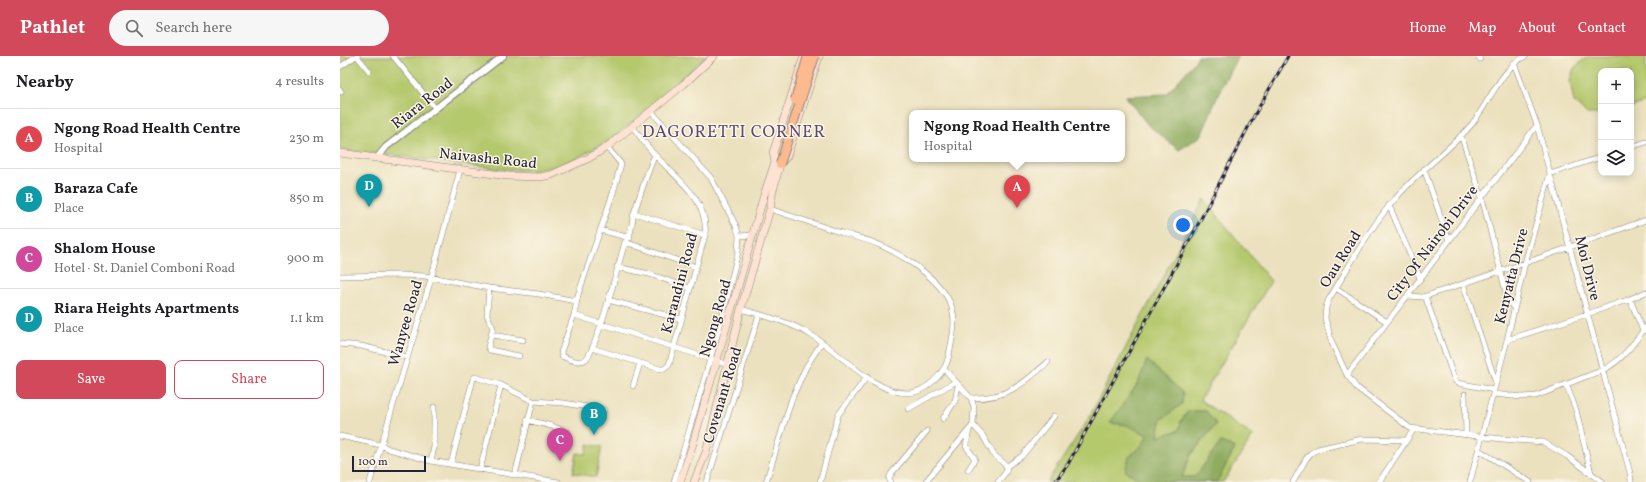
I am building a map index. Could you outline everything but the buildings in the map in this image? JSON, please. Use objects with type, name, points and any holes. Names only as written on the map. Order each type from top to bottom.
[{"type":"main road","name":"Naivasha Road","points":[[340,153],[508,176],[548,176],[588,158],[607,147],[684,84],[714,56]]},
{"type":"main road","points":[[803,108],[789,104],[804,56]]},
{"type":"main road","name":"Ngong Road","points":[[694,482],[706,452],[726,364],[770,209],[778,163],[808,56]]},
{"type":"main road","name":"Ngong Road","points":[[680,482],[692,447],[713,360],[753,236],[815,56]]},
{"type":"main road","name":"Ngong Road","points":[[778,163],[787,156],[819,56]]},
{"type":"main road","name":"Ngong Road","points":[[778,163],[774,152],[789,104]]},
{"type":"street","points":[[340,67],[356,56],[368,71]]},
{"type":"street","points":[[393,56],[436,109]]},
{"type":"street","name":"Riara Road","points":[[377,158],[386,147],[503,56]]},
{"type":"street","name":"Oau Road","points":[[1482,436],[1414,429],[1404,424],[1356,387],[1347,375],[1332,343],[1325,318],[1327,303],[1389,205],[1424,169],[1462,135],[1479,114],[1514,63],[1526,56]]},
{"type":"street","name":"Moi Drive","points":[[1514,63],[1537,125],[1587,314],[1604,370],[1631,482]]},
{"type":"street","points":[[651,111],[711,178],[736,226],[739,236],[738,251],[713,360],[674,482]]},
{"type":"street","name":"City Of Nairobi Drive","points":[[1347,375],[1537,125]]},
{"type":"street","name":"Karandini Road","points":[[592,348],[660,369],[664,369],[669,365],[705,235],[706,220],[692,193],[655,155],[632,126]]},
{"type":"street","points":[[1462,135],[1482,198],[1508,300],[1514,308]]},
{"type":"street","points":[[1634,146],[1646,142]]},
{"type":"street","points":[[607,147],[621,164],[576,301],[574,315],[561,355],[582,361],[587,357],[592,348],[601,324],[625,242],[630,238],[634,213],[650,164],[655,155]]},
{"type":"street","points":[[1550,174],[1598,158]]},
{"type":"street","points":[[1424,169],[1449,241]]},
{"type":"street","name":"Wanyee Road","points":[[370,482],[431,279],[460,170]]},
{"type":"street","name":"Kenyatta Drive","points":[[1470,482],[1550,174]]},
{"type":"street","points":[[1389,205],[1420,278]]},
{"type":"street","points":[[741,309],[798,327],[822,342],[867,377],[885,387],[909,393],[923,388],[933,381],[944,369],[948,358],[953,332],[953,312],[946,296],[934,280],[921,270],[882,246],[770,209]]},
{"type":"street","points":[[634,213],[705,235]]},
{"type":"street","points":[[1407,296],[1425,296],[1463,284],[1646,220]]},
{"type":"street","points":[[600,230],[630,238]]},
{"type":"street","points":[[739,236],[753,236]]},
{"type":"street","points":[[625,242],[696,267]]},
{"type":"street","points":[[738,251],[748,252]]},
{"type":"street","points":[[617,267],[649,274],[690,288]]},
{"type":"street","points":[[340,276],[425,276],[431,279],[539,294],[576,301]]},
{"type":"street","points":[[1463,284],[1496,383]]},
{"type":"street","points":[[489,288],[487,315],[493,326],[492,335],[488,345],[490,350],[519,356]]},
{"type":"street","points":[[1336,288],[1387,322]]},
{"type":"street","points":[[1507,340],[1587,314],[1646,292]]},
{"type":"street","points":[[1425,296],[1455,381],[1494,392],[1522,397],[1536,396],[1558,388],[1604,370],[1617,362],[1644,329],[1630,299]]},
{"type":"street","points":[[608,300],[681,319]]},
{"type":"street","points":[[574,315],[726,364]]},
{"type":"street","name":"Covenant Road","points":[[707,482],[759,315]]},
{"type":"street","points":[[492,335],[523,340]]},
{"type":"street","points":[[766,482],[792,398],[806,367],[822,342]]},
{"type":"street","points":[[340,344],[361,346],[407,357]]},
{"type":"street","points":[[971,398],[989,398],[1007,393],[1031,377],[1048,362]]},
{"type":"street","points":[[633,386],[640,363]]},
{"type":"street","points":[[925,482],[973,425],[974,407],[971,398],[944,369]]},
{"type":"street","points":[[451,464],[473,379],[475,377],[502,385],[533,400],[564,403],[604,410]]},
{"type":"street","points":[[820,482],[838,415],[867,377]]},
{"type":"street","points":[[908,409],[957,384]]},
{"type":"street","points":[[944,418],[955,401],[957,384]]},
{"type":"street","points":[[1566,384],[1576,410],[1591,474]]},
{"type":"street","points":[[480,470],[502,385]]},
{"type":"street","points":[[1465,394],[1466,435]]},
{"type":"street","points":[[515,475],[533,400]]},
{"type":"street","points":[[431,461],[434,447],[434,407]]},
{"type":"street","points":[[998,482],[1006,472],[1007,466],[1022,456],[1054,416]]},
{"type":"street","points":[[528,420],[568,432]]},
{"type":"street","points":[[973,425],[983,436],[994,455],[1007,466]]},
{"type":"street","points":[[1378,482],[1414,429]]},
{"type":"street","points":[[968,470],[975,459],[966,446],[969,430]]},
{"type":"street","points":[[889,481],[891,474],[927,431]]},
{"type":"street","points":[[340,436],[381,445],[389,450],[431,461],[558,482]]},
{"type":"street","points":[[1482,436],[1540,441],[1550,446],[1603,482]]},
{"type":"street","points":[[1295,481],[1306,459],[1311,453],[1318,449],[1362,439],[1406,440]]},
{"type":"street","points":[[1479,450],[1530,482]]},
{"type":"green space","points":[[340,56],[706,56],[649,108],[610,140],[573,160],[556,166],[533,171],[499,169],[340,150]]},
{"type":"green space","points":[[1198,56],[1238,56],[1221,88],[1201,136],[1179,150],[1148,125],[1125,96],[1167,94]]},
{"type":"green space","points":[[1646,56],[1646,102],[1634,106],[1634,68],[1598,68],[1598,114],[1587,114],[1574,102],[1570,81],[1574,68],[1587,57]]},
{"type":"green space","points":[[1204,199],[1271,281],[1200,400],[1253,436],[1223,482],[1047,482],[1086,423]]},
{"type":"green space","points":[[1147,360],[1183,393],[1182,404],[1161,420],[1158,437],[1179,430],[1181,421],[1188,411],[1206,411],[1216,424],[1191,455],[1182,477],[1195,477],[1221,442],[1235,448],[1217,482],[1143,482],[1125,471],[1129,457],[1143,444],[1147,435],[1127,425],[1110,423],[1138,383]]},
{"type":"green space","points":[[588,444],[602,447],[596,477],[573,473],[577,453],[586,454]]},
{"type":"railway","points":[[1055,482],[1068,464],[1192,236],[1254,116],[1288,56]]},
{"type":"place","name":"Riara Heights Apartments","points":[[369,207]]},
{"type":"place","name":"Ngong Road Health Centre","points":[[1017,208]]},
{"type":"place","name":"Baraza Cafe","points":[[594,435]]},
{"type":"place","name":"Shalom House","points":[[560,461]]},
{"type":"district","name":"DAGORETTI CORNER","points":[[734,131]]}]
